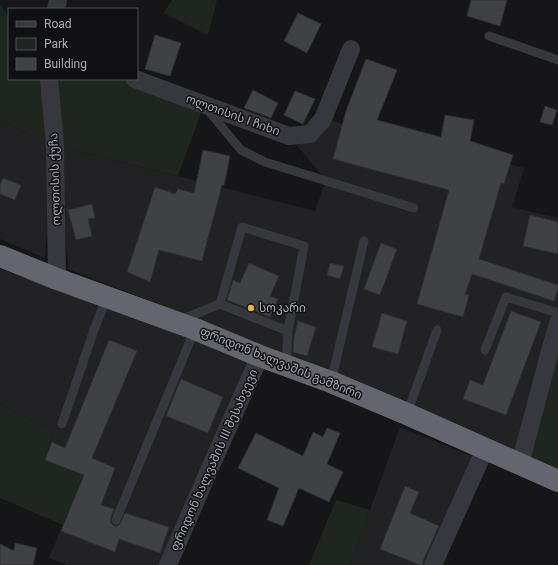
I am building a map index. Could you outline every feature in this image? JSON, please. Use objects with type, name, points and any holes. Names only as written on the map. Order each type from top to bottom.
[{"type":"highway","name":"ფრიდონ ხალვაშის გამზირი","points":[[0,256],[57,279],[331,382],[558,481]]},
{"type":"street","name":"ოლთისის I ჩიხი","points":[[138,80],[289,136],[310,134],[322,119],[352,49]]},
{"type":"street","name":"ოლთისის ქუჩა","points":[[50,80],[55,145],[57,279]]},
{"type":"street","points":[[520,464],[558,323]]},
{"type":"street","name":"ფრიდონ ხალვაშის III შესახვევი","points":[[168,565],[260,356]]},
{"type":"street","points":[[432,565],[485,449]]},
{"type":"lane","points":[[489,36],[558,60]]},
{"type":"lane","points":[[204,105],[241,150],[265,162],[414,208]]},
{"type":"lane","points":[[116,520],[185,326],[220,304],[242,227],[304,246],[288,331],[286,366]]},
{"type":"lane","points":[[331,382],[364,241]]},
{"type":"lane","points":[[62,424],[94,330],[107,297]]},
{"type":"lane","points":[[485,350],[506,297],[558,312]]},
{"type":"lane","points":[[220,304],[288,331]]},
{"type":"lane","points":[[407,414],[437,330]]},
{"type":"shaded area","points":[[323,119],[524,168],[512,207],[558,218],[558,323],[516,455],[408,404],[69,269],[55,148],[45,258],[0,239],[0,121],[55,145],[315,211],[326,180],[289,136]]},
{"type":"shaded area","points":[[0,269],[252,361],[168,565],[67,565],[49,558],[84,473],[45,459],[52,432],[0,404]]},
{"type":"shaded area","points":[[400,427],[473,457],[433,565],[350,565]]},
{"type":"green space","points":[[172,0],[217,0],[208,35],[164,13]]},
{"type":"green space","points":[[0,4],[8,16],[8,80],[138,80],[204,105],[178,176],[55,145],[0,121]]},
{"type":"green space","points":[[549,355],[558,358],[558,475],[526,460]]},
{"type":"green space","points":[[0,404],[52,432],[45,459],[84,473],[63,525],[0,498]]},
{"type":"green space","points":[[336,500],[370,510],[350,565],[309,565]]},
{"type":"building","points":[[471,0],[507,0],[500,26],[467,16]]},
{"type":"building","points":[[298,13],[321,24],[307,53],[284,41]]},
{"type":"building","points":[[155,35],[181,43],[170,76],[145,69]]},
{"type":"building","points":[[366,59],[397,70],[377,120],[441,137],[445,115],[474,120],[470,141],[513,155],[504,184],[501,183],[479,259],[558,285],[554,301],[472,274],[465,294],[469,295],[463,317],[417,304],[449,190],[333,159],[346,111]]},
{"type":"building","points":[[253,90],[278,103],[271,118],[244,108]]},
{"type":"building","points":[[295,91],[315,99],[303,124],[284,115]]},
{"type":"building","points":[[545,106],[557,110],[552,125],[540,122]]},
{"type":"building","points":[[203,150],[230,156],[224,185],[222,185],[202,261],[159,250],[150,282],[127,272],[155,187],[175,194],[178,189],[194,193]]},
{"type":"building","points":[[3,178],[21,185],[15,200],[0,194],[0,185]]},
{"type":"building","points":[[92,204],[95,218],[88,219],[92,236],[76,240],[68,210]]},
{"type":"building","points":[[530,215],[558,222],[558,254],[523,246]]},
{"type":"building","points":[[381,243],[397,249],[380,295],[364,289]]},
{"type":"building","points":[[249,263],[279,276],[270,296],[278,299],[270,317],[227,300],[233,280],[240,283]]},
{"type":"building","points":[[330,263],[344,266],[340,279],[327,275]]},
{"type":"building","points":[[511,311],[541,322],[506,415],[463,399],[470,380],[483,385]]},
{"type":"building","points":[[382,313],[407,321],[398,354],[372,347]]},
{"type":"building","points":[[298,321],[316,327],[307,356],[293,352],[294,337]]},
{"type":"building","points":[[109,340],[137,351],[92,458],[115,468],[101,505],[114,509],[110,520],[114,526],[120,524],[125,513],[169,527],[160,553],[119,539],[115,552],[61,531],[84,475],[45,460],[52,442],[65,448]]},
{"type":"building","points":[[181,379],[223,397],[208,433],[166,416]]},
{"type":"building","points":[[327,428],[340,433],[327,464],[343,472],[329,502],[299,488],[283,526],[267,520],[279,488],[238,468],[256,433],[303,456],[313,432],[323,437]]},
{"type":"building","points":[[405,486],[419,492],[410,513],[439,526],[423,561],[423,565],[380,549]]},
{"type":"building","points":[[15,543],[37,548],[33,565],[0,565],[0,544],[14,551]]},
{"type":"place","name":"სოკარი","points":[[251,308]]}]
